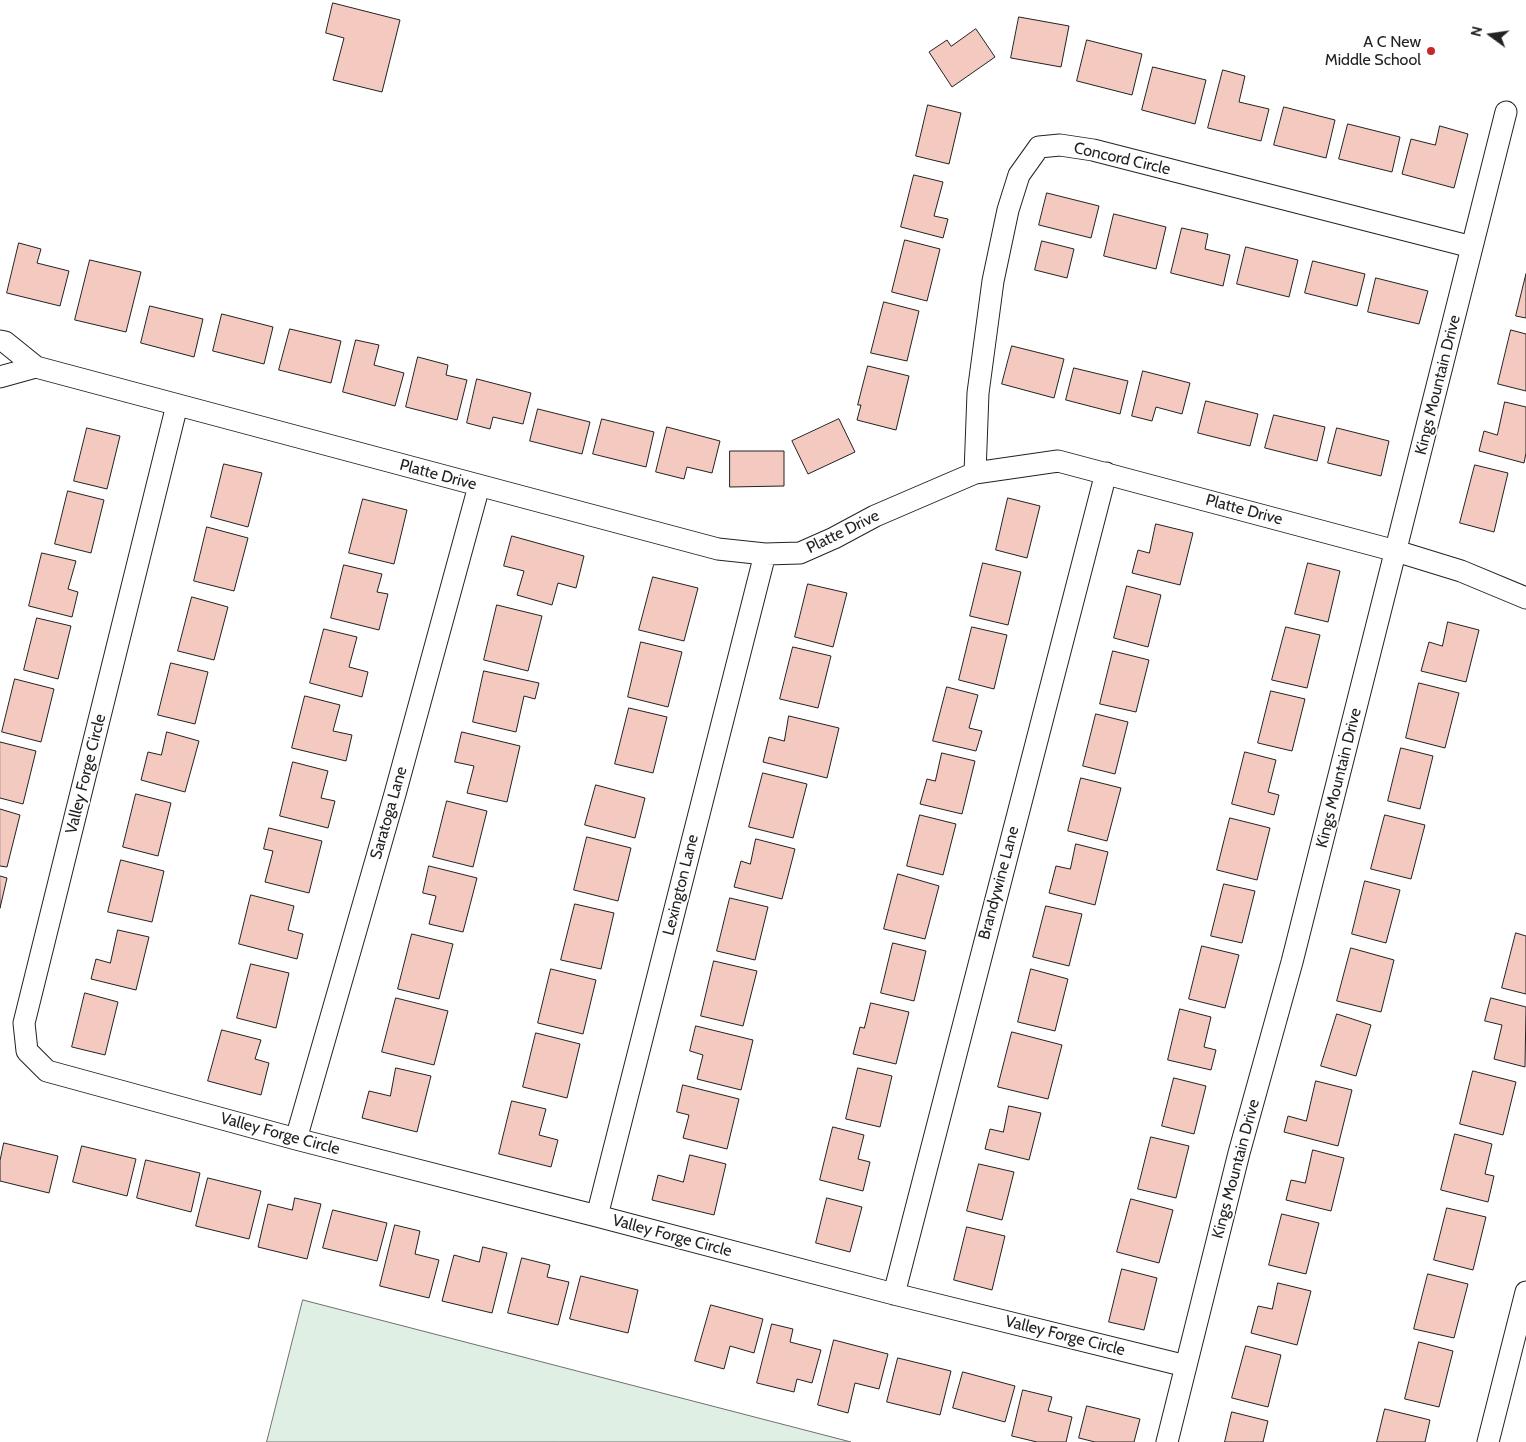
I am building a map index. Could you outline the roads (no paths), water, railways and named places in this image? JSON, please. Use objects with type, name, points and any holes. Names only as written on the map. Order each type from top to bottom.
[{"type":"street","name":"Kings Mountain Drive","points":[[1167,1442],[1239,1153],[1292,962],[1506,112]]},
{"type":"street","name":"Concord Circle","points":[[975,473],[978,393],[993,281],[1008,210],[1019,175],[1039,147],[1060,144],[1094,150],[1472,247]]},
{"type":"street","name":"Platte Drive","points":[[0,341],[5,342],[36,367],[718,549],[765,554],[800,553],[834,538],[875,516],[975,473],[1058,461],[1396,550],[1461,571],[1526,598]]},
{"type":"street","points":[[0,377],[36,367]]},
{"type":"street","name":"Valley Forge Circle","points":[[177,405],[24,1023],[27,1051],[47,1072],[296,1139],[894,1294],[1186,1366]]},
{"type":"street","name":"Brandywine Lane","points":[[894,1294],[1106,473]]},
{"type":"street","name":"Saratoga Lane","points":[[296,1139],[395,794],[479,486]]},
{"type":"street","name":"Lexington Lane","points":[[597,1216],[765,554]]},
{"type":"street","points":[[1488,1442],[1526,1292]]},
{"type":"place","name":"A C New Middle School","points":[[1431,51]]}]
